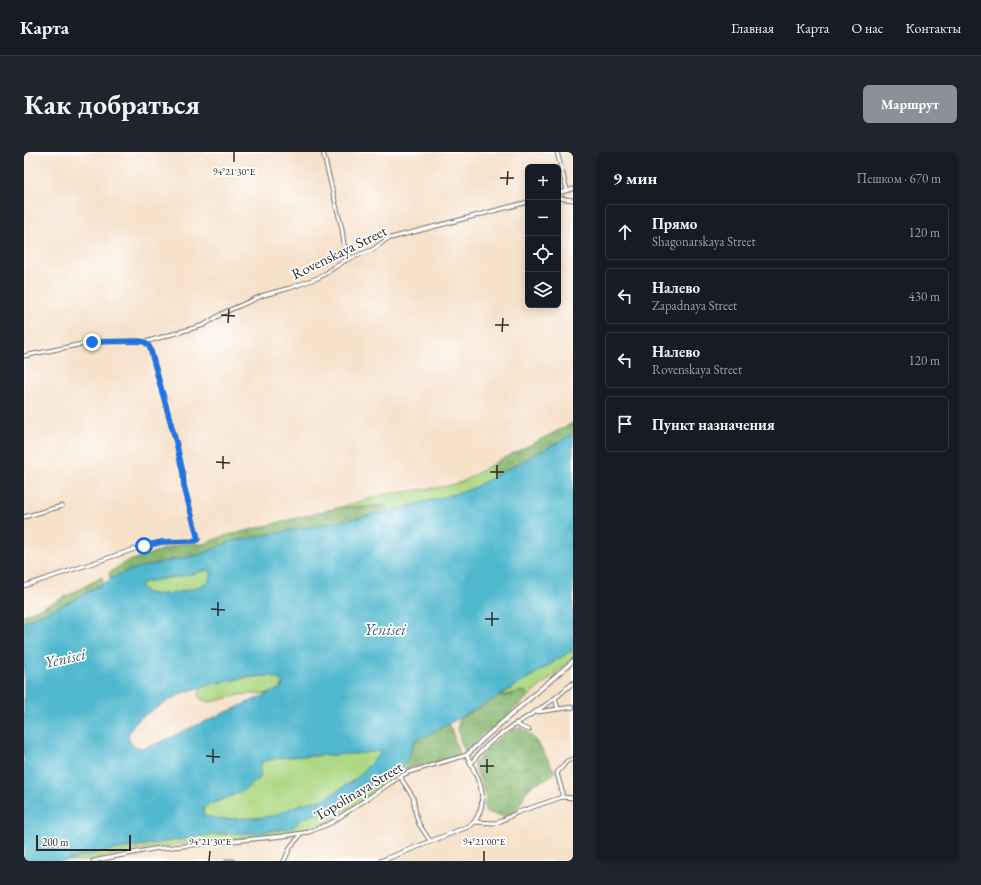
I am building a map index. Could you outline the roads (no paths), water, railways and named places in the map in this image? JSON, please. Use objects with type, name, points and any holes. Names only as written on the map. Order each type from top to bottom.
[{"type":"street","points":[[323,152],[342,229],[346,260]]},
{"type":"street","points":[[557,152],[567,190]]},
{"type":"street","points":[[561,192],[573,189]]},
{"type":"street","points":[[561,198],[573,200]]},
{"type":"street","name":"Rovenskaya Street","points":[[24,356],[92,342],[145,342],[204,325],[223,313],[264,295],[290,288],[320,276],[346,260],[372,250],[386,239],[525,203]]},
{"type":"street","points":[[24,586],[144,546],[162,542],[197,540],[198,538],[184,486],[183,473],[176,442],[150,348],[145,342]]},
{"type":"street","points":[[24,517],[62,506]]},
{"type":"street","points":[[381,861],[470,826],[475,822],[482,805],[483,796],[479,782],[467,755],[483,739],[573,662]]},
{"type":"street","points":[[471,764],[486,747],[505,730],[536,712],[573,683]]},
{"type":"street","points":[[555,698],[558,709]]},
{"type":"street","points":[[536,712],[573,707]]},
{"type":"street","points":[[516,723],[529,730]]},
{"type":"street","name":"Topolinaya Street","points":[[93,861],[138,852],[189,845],[300,834],[331,823],[409,772],[467,755]]},
{"type":"street","points":[[562,797],[562,791],[557,773],[567,761],[573,759]]},
{"type":"street","points":[[401,776],[413,797],[416,815],[430,841]]},
{"type":"street","points":[[475,822],[501,821],[516,813],[562,797],[573,798]]},
{"type":"street","points":[[284,861],[291,846],[300,834]]},
{"type":"street","points":[[227,861],[232,861]]},
{"type":"water","name":"Yenisei","points":[[573,434],[573,650],[498,697],[430,734],[415,740],[408,758],[399,770],[390,770],[331,814],[321,812],[302,819],[293,828],[257,833],[216,834],[106,851],[64,861],[24,861],[24,622],[76,599],[122,573],[141,567],[202,554],[230,542],[388,512],[469,490]],"holes":[[[208,570],[211,572],[209,581],[198,587],[179,592],[168,594],[149,593],[143,590],[141,584],[144,582]],[[271,676],[282,681],[283,684],[281,688],[159,743],[143,748],[134,746],[130,742],[128,735],[132,727],[142,717],[166,702],[185,692],[212,684],[249,677]],[[382,751],[357,778],[325,799],[297,805],[276,815],[258,818],[222,819],[203,816],[204,807],[240,792],[260,778],[261,762],[285,757],[355,754]]]}]
